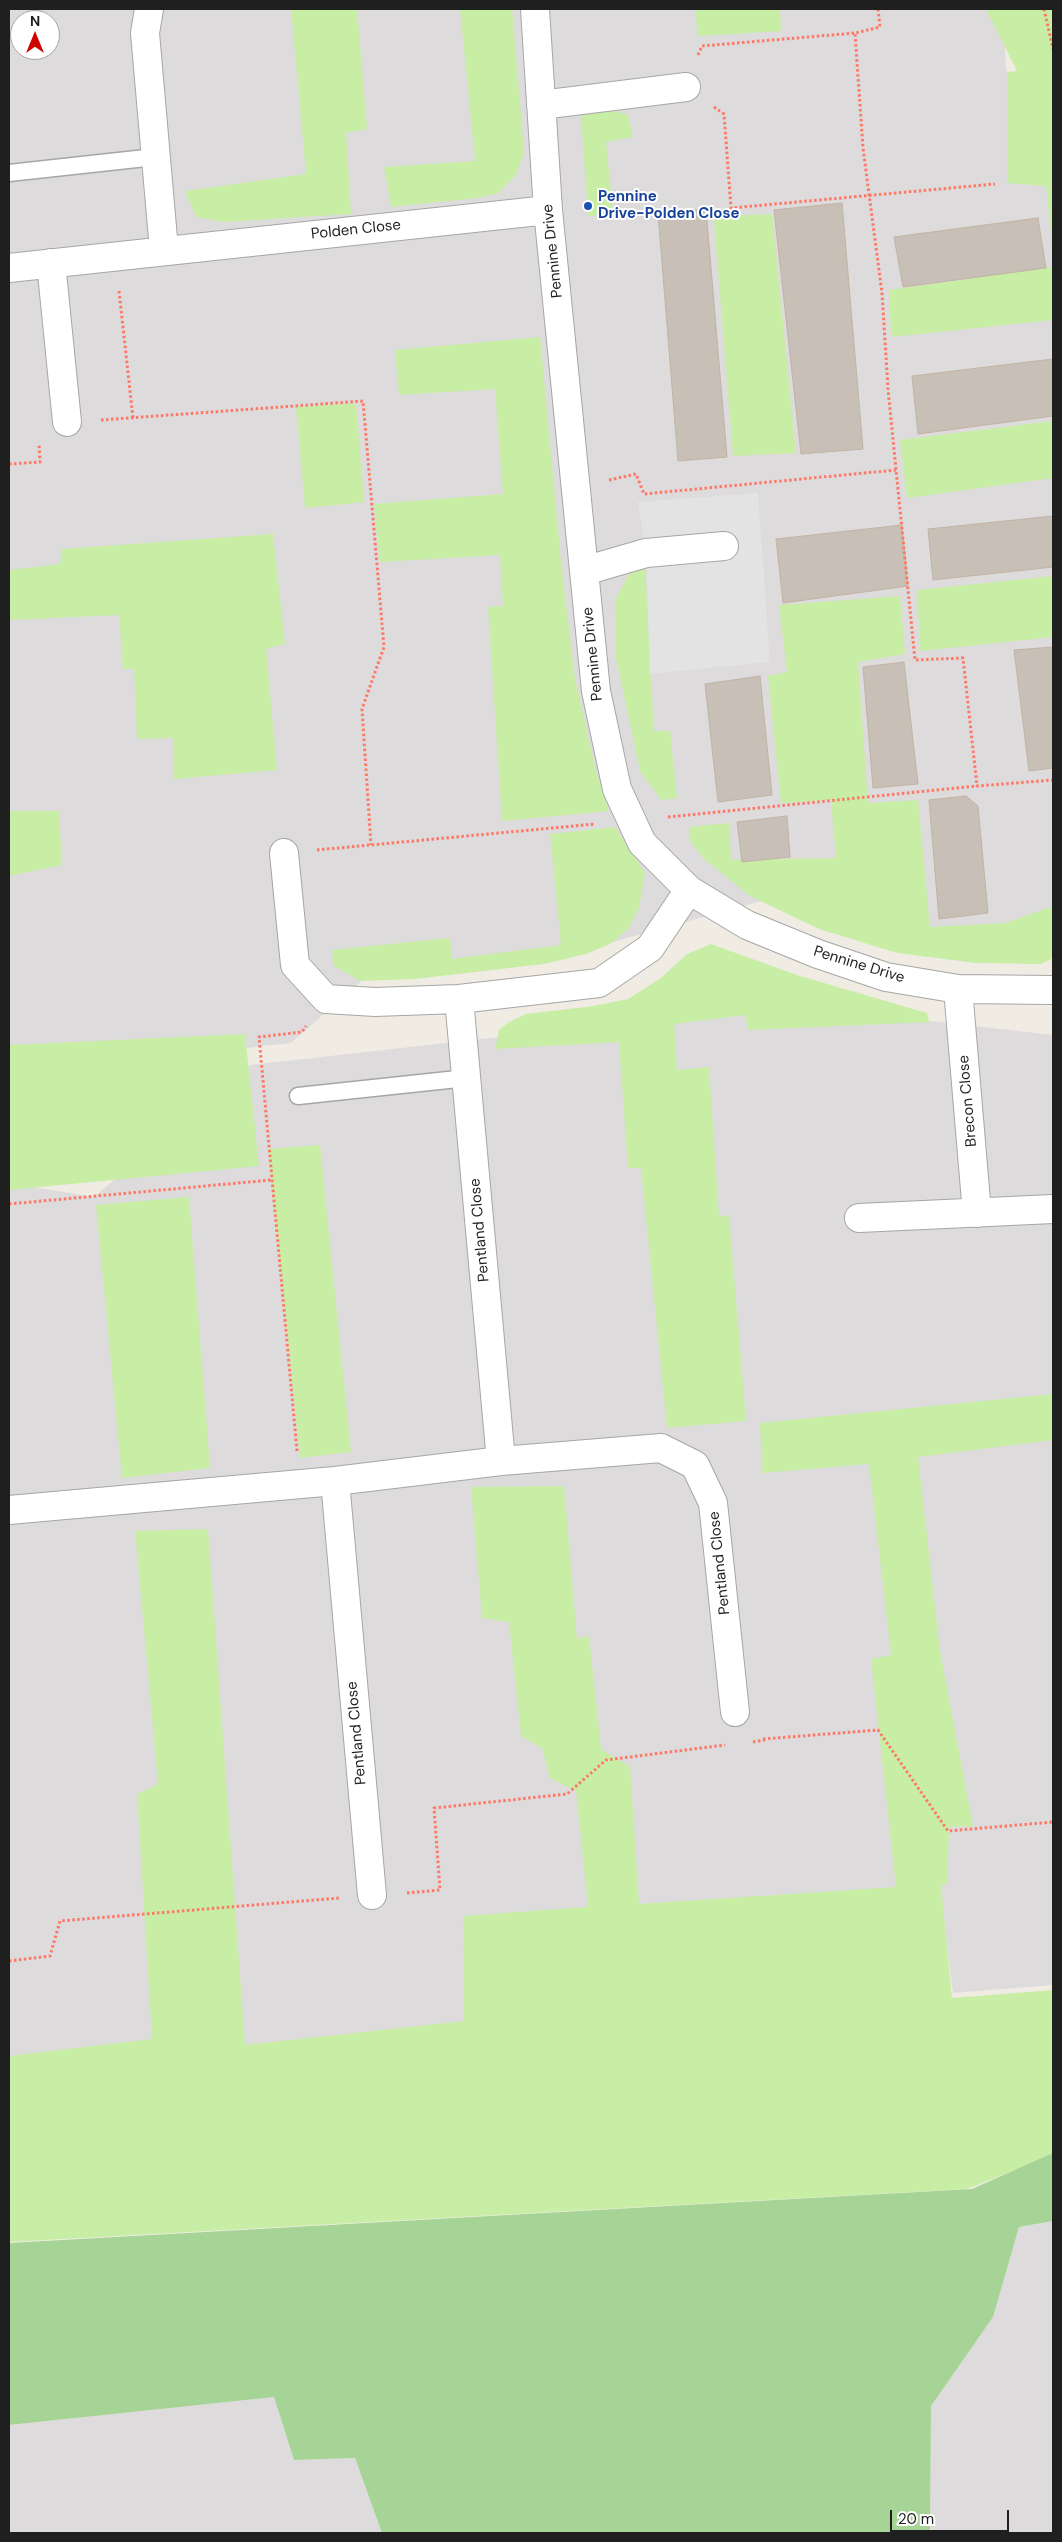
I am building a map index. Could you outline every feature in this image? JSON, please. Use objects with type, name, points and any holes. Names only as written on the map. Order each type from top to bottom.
[{"type":"street","points":[[149,9],[145,33],[164,250]]},
{"type":"street","name":"Pennine Drive","points":[[535,9],[548,210],[596,691],[617,789],[642,843],[689,890],[747,924],[818,954],[886,977],[958,989],[1053,990]]},
{"type":"street","points":[[541,105],[686,88]]},
{"type":"street","name":"Polden Close","points":[[9,268],[548,210]]},
{"type":"street","points":[[51,263],[67,422]]},
{"type":"street","points":[[584,571],[646,553],[724,546]]},
{"type":"street","points":[[284,852],[295,966],[326,999],[376,1002],[459,998],[599,983],[650,948],[689,890]]},
{"type":"street","name":"Brecon Close","points":[[958,989],[977,1213]]},
{"type":"street","name":"Pentland Close","points":[[459,998],[501,1461]]},
{"type":"street","points":[[859,1218],[1053,1209]]},
{"type":"street","name":"Pentland Close","points":[[9,1510],[335,1482],[501,1461],[660,1448],[695,1465],[713,1503],[735,1712]]},
{"type":"street","name":"Pentland Close","points":[[335,1482],[372,1895]]},
{"type":"lane","points":[[9,173],[155,157]]},
{"type":"lane","points":[[298,1096],[467,1078]]},
{"type":"path","points":[[878,9],[880,27],[855,33],[702,46],[686,88],[724,114],[731,208],[995,184]]},
{"type":"path","points":[[1044,9],[1053,50]]},
{"type":"path","points":[[855,33],[863,148],[882,293],[888,389],[915,660],[963,658],[977,786]]},
{"type":"path","points":[[116,256],[133,418]]},
{"type":"path","points":[[9,464],[40,462],[39,425],[363,401],[384,647],[362,709],[371,845]]},
{"type":"path","points":[[576,486],[636,474],[644,494],[896,470]]},
{"type":"path","points":[[284,852],[1053,780]]},
{"type":"path","points":[[300,1485],[258,1038],[302,1032],[326,999]]},
{"type":"path","points":[[9,1204],[271,1180]]},
{"type":"path","points":[[735,1712],[765,1740],[878,1730],[948,1831],[1053,1822]]},
{"type":"shaded area","points":[[9,9],[1003,9],[1006,68],[1053,180],[1053,937],[946,945],[776,897],[544,961],[374,970],[291,1043],[201,1053],[9,1048]]},
{"type":"shaded area","points":[[758,493],[770,662],[650,674],[646,553],[638,502]]},
{"type":"shaded area","points":[[786,1005],[1053,1035],[1053,1985],[953,1993],[940,1889],[468,2044],[9,2098],[9,1183],[94,1197],[250,1065]]},
{"type":"shaded area","points":[[1053,2221],[1053,2533],[930,2533],[931,2406],[993,2317],[1019,2227]]},
{"type":"shaded area","points":[[274,2397],[294,2460],[355,2458],[382,2533],[9,2533],[9,2425]]},
{"type":"green space","points":[[291,9],[357,9],[367,129],[346,133],[351,214],[224,222],[196,217],[185,191],[306,174]]},
{"type":"green space","points":[[460,9],[512,9],[524,152],[516,175],[498,193],[477,198],[391,207],[384,167],[475,161]]},
{"type":"green space","points":[[695,9],[780,9],[781,31],[698,36]]},
{"type":"green space","points":[[986,9],[1053,9],[1053,251],[1046,186],[1007,183],[1007,72],[1017,71]]},
{"type":"green space","points":[[600,107],[628,115],[633,137],[606,142],[613,214],[588,216],[581,116]]},
{"type":"green space","points":[[713,208],[724,216],[772,214],[796,453],[733,456]]},
{"type":"green space","points":[[1053,267],[1053,320],[891,337],[889,290]]},
{"type":"green space","points":[[540,337],[561,562],[575,679],[596,771],[609,811],[502,821],[488,607],[503,606],[500,555],[380,562],[374,504],[503,494],[495,389],[399,395],[395,350]]},
{"type":"green space","points":[[356,403],[364,502],[305,508],[296,407]]},
{"type":"green space","points":[[1053,421],[1053,478],[907,498],[900,440]]},
{"type":"green space","points":[[273,534],[285,644],[266,649],[277,770],[174,779],[173,738],[137,739],[134,668],[123,670],[119,615],[9,620],[9,570],[60,564],[62,549]]},
{"type":"green space","points":[[645,563],[654,731],[670,731],[677,798],[661,800],[640,771],[616,658],[615,600],[632,569]]},
{"type":"green space","points":[[1053,576],[1053,637],[920,651],[917,590]]},
{"type":"green space","points":[[900,596],[905,654],[858,662],[868,803],[918,800],[930,927],[1006,923],[1053,906],[1053,958],[1041,964],[976,963],[897,953],[819,929],[750,896],[703,858],[690,841],[689,827],[729,823],[731,860],[836,858],[831,800],[781,803],[768,676],[787,672],[779,605]]},
{"type":"green space","points":[[9,811],[59,811],[62,865],[9,876]]},
{"type":"green space","points":[[615,827],[645,873],[639,908],[628,929],[610,944],[586,954],[544,964],[415,979],[360,981],[333,965],[332,950],[450,938],[452,959],[561,945],[550,834]]},
{"type":"green space","points":[[711,944],[800,976],[927,1013],[929,1022],[748,1030],[745,1015],[674,1024],[677,1070],[709,1067],[719,1217],[729,1215],[746,1421],[667,1428],[641,1168],[628,1168],[619,1042],[495,1049],[499,1030],[509,1022],[526,1014],[593,1006],[628,999],[661,978],[687,954]]},
{"type":"green space","points":[[245,1034],[259,1166],[9,1190],[9,1045]]},
{"type":"green space","points":[[320,1145],[351,1452],[300,1458],[268,1149]]},
{"type":"green space","points":[[189,1197],[210,1468],[122,1478],[96,1205]]},
{"type":"green space","points":[[1053,1394],[1053,1440],[918,1457],[940,1651],[973,1826],[949,1827],[947,1884],[941,1885],[952,1998],[1053,1990],[1053,2155],[967,2189],[9,2242],[9,2056],[152,2039],[137,1794],[158,1784],[135,1531],[208,1529],[245,2045],[464,2021],[463,1916],[588,1907],[576,1791],[550,1778],[542,1748],[521,1736],[509,1622],[482,1618],[471,1487],[564,1486],[577,1639],[589,1636],[601,1749],[630,1767],[639,1904],[896,1887],[871,1659],[891,1655],[869,1464],[762,1473],[760,1423]]},
{"type":"green space","points":[[1053,2153],[1053,2221],[1019,2227],[993,2317],[931,2406],[930,2533],[382,2533],[355,2458],[294,2460],[274,2397],[9,2425],[9,2243],[972,2189]]},
{"type":"building","points":[[842,203],[863,449],[801,454],[774,210]]},
{"type":"building","points":[[706,209],[727,457],[678,461],[658,213]]},
{"type":"building","points":[[1038,218],[1046,268],[903,287],[894,237]]},
{"type":"building","points":[[1053,359],[1053,416],[918,434],[912,376]]},
{"type":"building","points":[[1053,516],[1053,567],[933,580],[928,529]]},
{"type":"building","points":[[902,525],[908,586],[783,603],[776,539]]},
{"type":"building","points":[[1053,647],[1053,768],[1029,771],[1014,650]]},
{"type":"building","points":[[904,662],[918,784],[873,788],[863,667]]},
{"type":"building","points":[[760,676],[772,795],[718,802],[705,684]]},
{"type":"building","points":[[966,796],[978,806],[988,913],[939,919],[929,800]]},
{"type":"building","points":[[787,816],[790,857],[742,862],[737,822]]},
{"type":"place","name":"Pennine Drive-Polden Close","points":[[588,206]]}]
